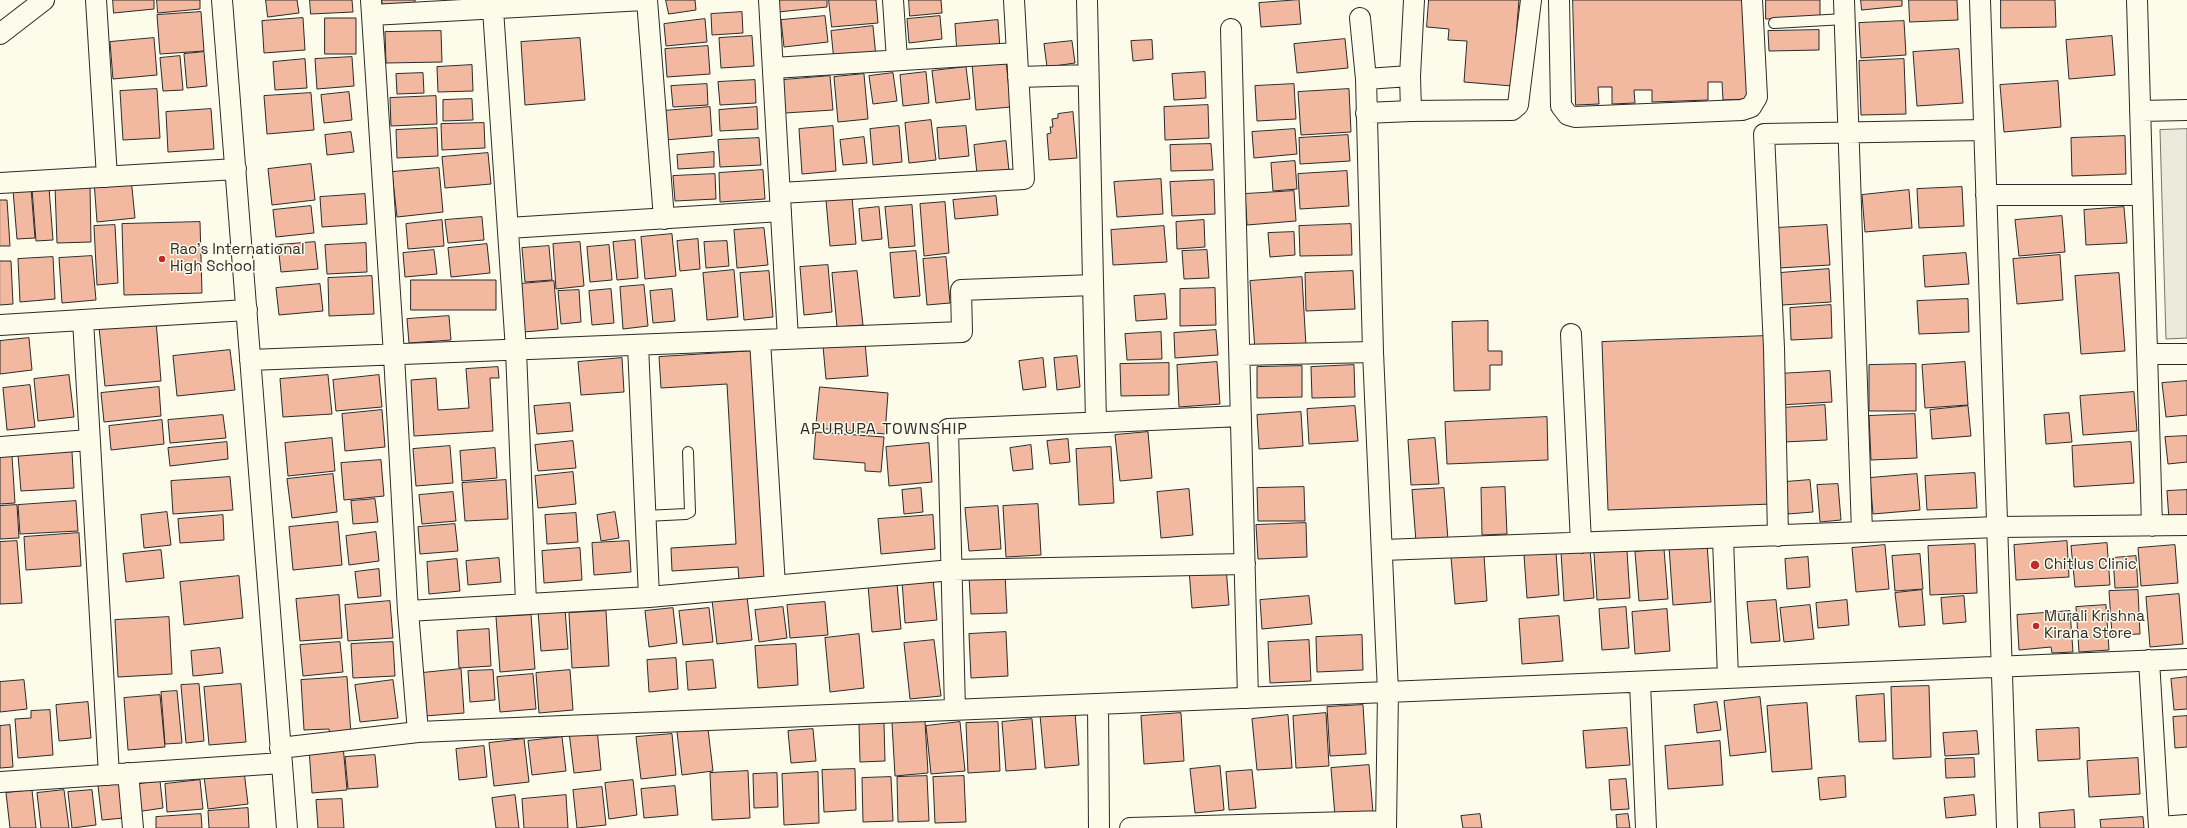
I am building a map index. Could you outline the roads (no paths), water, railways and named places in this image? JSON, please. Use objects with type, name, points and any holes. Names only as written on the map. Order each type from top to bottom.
[{"type":"street","points":[[0,34],[44,0]]},
{"type":"street","points":[[96,0],[107,177]]},
{"type":"street","points":[[222,0],[287,828]]},
{"type":"street","points":[[418,732],[408,611],[394,355],[371,7],[493,9],[646,0],[664,219]]},
{"type":"street","points":[[769,0],[788,339]]},
{"type":"street","points":[[894,0],[897,60]]},
{"type":"street","points":[[508,228],[664,219],[781,202],[1024,179],[1014,0]]},
{"type":"street","points":[[1086,0],[1096,422]]},
{"type":"street","points":[[1366,113],[1512,110],[1518,105],[1531,0]]},
{"type":"street","points":[[1559,0],[1561,106],[1568,115],[1575,118],[1742,110],[1751,107],[1757,97],[1752,0]]},
{"type":"street","points":[[1980,0],[2008,828]]},
{"type":"street","points":[[2137,0],[2152,526]]},
{"type":"street","points":[[1409,4],[1412,111]]},
{"type":"street","points":[[493,9],[516,350],[526,603]]},
{"type":"street","points":[[1844,10],[1862,532]]},
{"type":"street","points":[[1130,828],[1386,825],[1388,692],[1383,550],[1373,352],[1366,79],[1360,18]]},
{"type":"street","points":[[1231,29],[1248,698]]},
{"type":"street","points":[[773,68],[1017,53]]},
{"type":"street","points":[[1018,77],[1088,75]]},
{"type":"street","points":[[1366,79],[1410,76]]},
{"type":"street","points":[[2140,111],[2187,110]]},
{"type":"street","points":[[1778,536],[1774,348],[1764,134],[1984,130]]},
{"type":"street","points":[[0,183],[236,169]]},
{"type":"street","points":[[1986,195],[2142,195]]},
{"type":"street","points":[[250,360],[962,332],[961,290],[1093,285]]},
{"type":"street","points":[[0,325],[247,310]]},
{"type":"street","points":[[82,320],[89,440],[118,774],[133,828]]},
{"type":"street","points":[[1571,334],[1580,543]]},
{"type":"street","points":[[760,340],[775,586]]},
{"type":"street","points":[[638,345],[649,597]]},
{"type":"street","points":[[1240,355],[1373,352]]},
{"type":"street","points":[[2147,354],[2187,354]]},
{"type":"street","points":[[955,710],[948,429],[1241,416]]},
{"type":"street","points":[[0,447],[89,440]]},
{"type":"street","points":[[1383,550],[1998,527],[2187,525]]},
{"type":"street","points":[[1723,538],[1728,678]]},
{"type":"street","points":[[408,611],[649,597],[952,570],[1245,564]]},
{"type":"street","points":[[0,782],[118,774],[281,755],[418,732],[2187,659]]},
{"type":"street","points":[[2149,660],[2159,827],[2187,825]]},
{"type":"street","points":[[1640,682],[1646,828]]},
{"type":"street","points":[[1098,704],[1099,828]]},
{"type":"lane","points":[[1774,22],[1844,10]]},
{"type":"lane","points":[[645,516],[686,514],[690,512],[688,452]]},
{"type":"place","name":"Rao's International High School","points":[[162,259]]},
{"type":"place","name":"Chitlus Clinic","points":[[2035,565]]},
{"type":"place","name":"Murali Krishna Kirana Store","points":[[2036,626]]},
{"type":"district","name":"APURUPA TOWNSHIP","points":[[884,430]]}]
